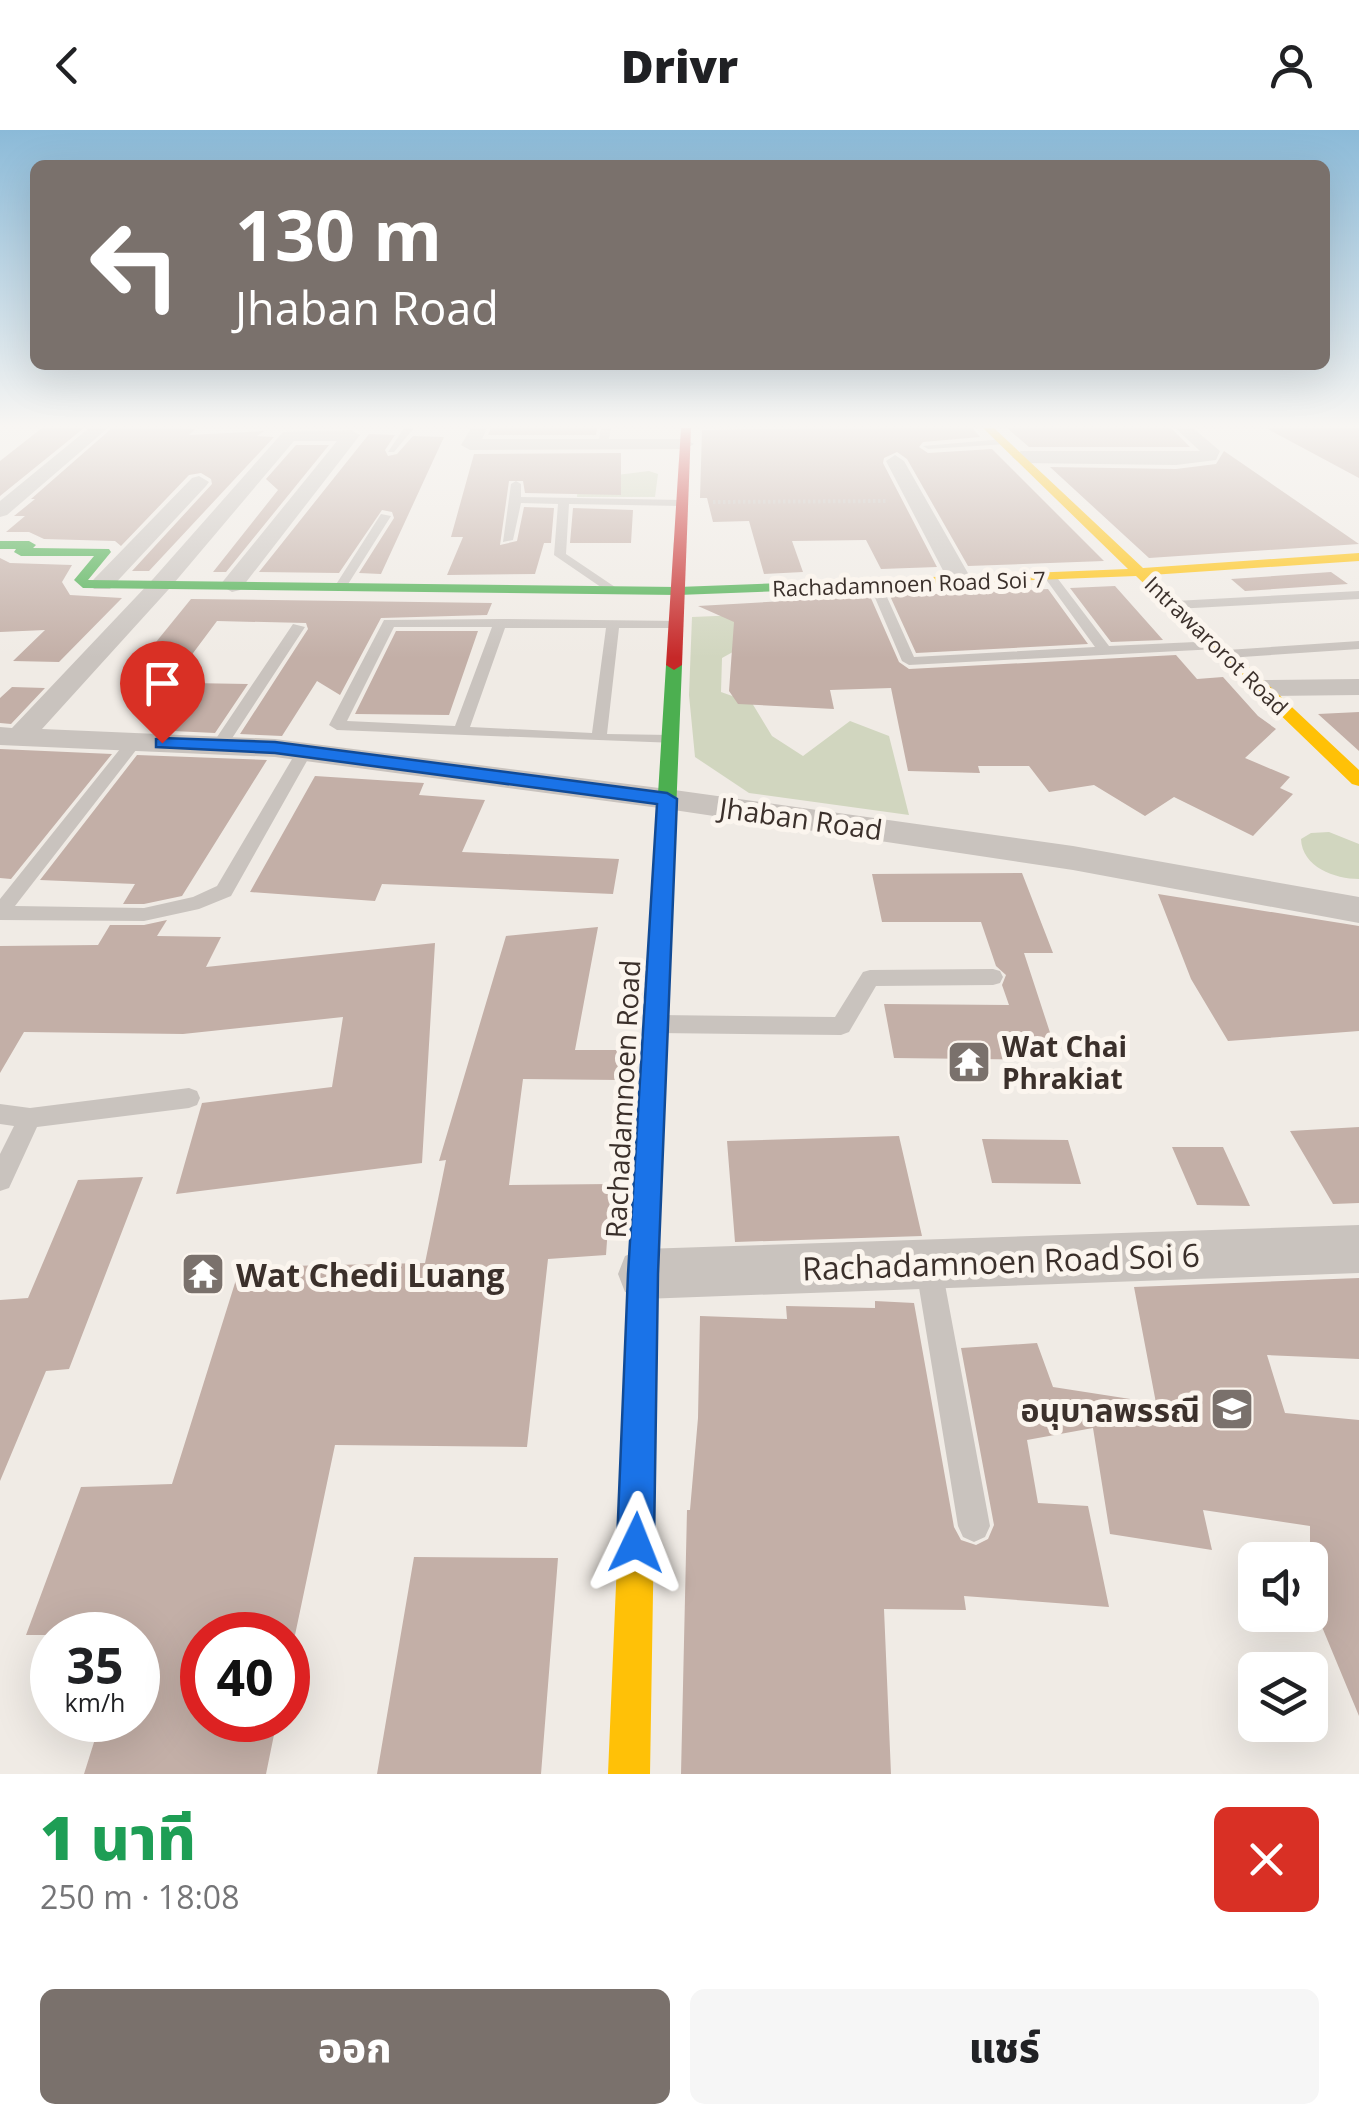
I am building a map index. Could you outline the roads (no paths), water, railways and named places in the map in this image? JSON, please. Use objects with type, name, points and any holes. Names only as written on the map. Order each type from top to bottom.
[{"type":"street","points":[[7,550],[104,552],[82,580],[83,584],[102,584],[178,505]]},
{"type":"street","points":[[10,737],[161,584],[230,505]]},
{"type":"street","points":[[232,584],[295,505]]},
{"type":"street","name":"Rachadamnoen Road","points":[[629,1774],[643,1274],[682,505]]},
{"type":"street","points":[[919,505],[961,582]]},
{"type":"street","name":"Intrawarorot Road","points":[[1070,505],[1359,780]]},
{"type":"street","name":"Rachadamnoen Road Soi 7","points":[[102,584],[612,590],[876,586],[1359,558]]},
{"type":"street","points":[[1262,688],[1359,687]]},
{"type":"street","name":"Jhaban Road","points":[[10,737],[311,752],[1073,858],[1359,910]]},
{"type":"street","name":"Rachadamnoen Road Soi 6","points":[[643,1274],[1359,1250]]},
{"type":"lane","points":[[507,540],[515,505]]},
{"type":"lane","points":[[564,505],[560,556],[612,590]]},
{"type":"lane","points":[[341,586],[386,516]]},
{"type":"lane","points":[[1051,578],[1105,651]]},
{"type":"lane","points":[[876,586],[908,661],[1105,651],[1359,645]]},
{"type":"lane","points":[[1175,605],[1359,595]]},
{"type":"lane","points":[[0,912],[163,913],[206,902],[224,892],[311,752],[337,725],[390,623],[676,624]]},
{"type":"lane","points":[[461,731],[500,623]]},
{"type":"lane","points":[[599,738],[613,624]]},
{"type":"lane","points":[[219,746],[298,627]]},
{"type":"lane","points":[[337,725],[670,740]]},
{"type":"lane","points":[[0,912],[134,742]]},
{"type":"lane","points":[[656,1024],[840,1026],[870,978],[993,977]]},
{"type":"lane","points":[[0,1114],[30,1118],[190,1098]]},
{"type":"lane","points":[[0,1180],[30,1118]]},
{"type":"lane","points":[[928,1263],[974,1526]]},
{"type":"place","name":"Wat Chai Phrakiat","points":[[969,1062]]},
{"type":"place","name":"Wat Chedi Luang","points":[[203,1274]]},
{"type":"place","name":"อนุบาลพรรณี","points":[[1232,1409]]}]
